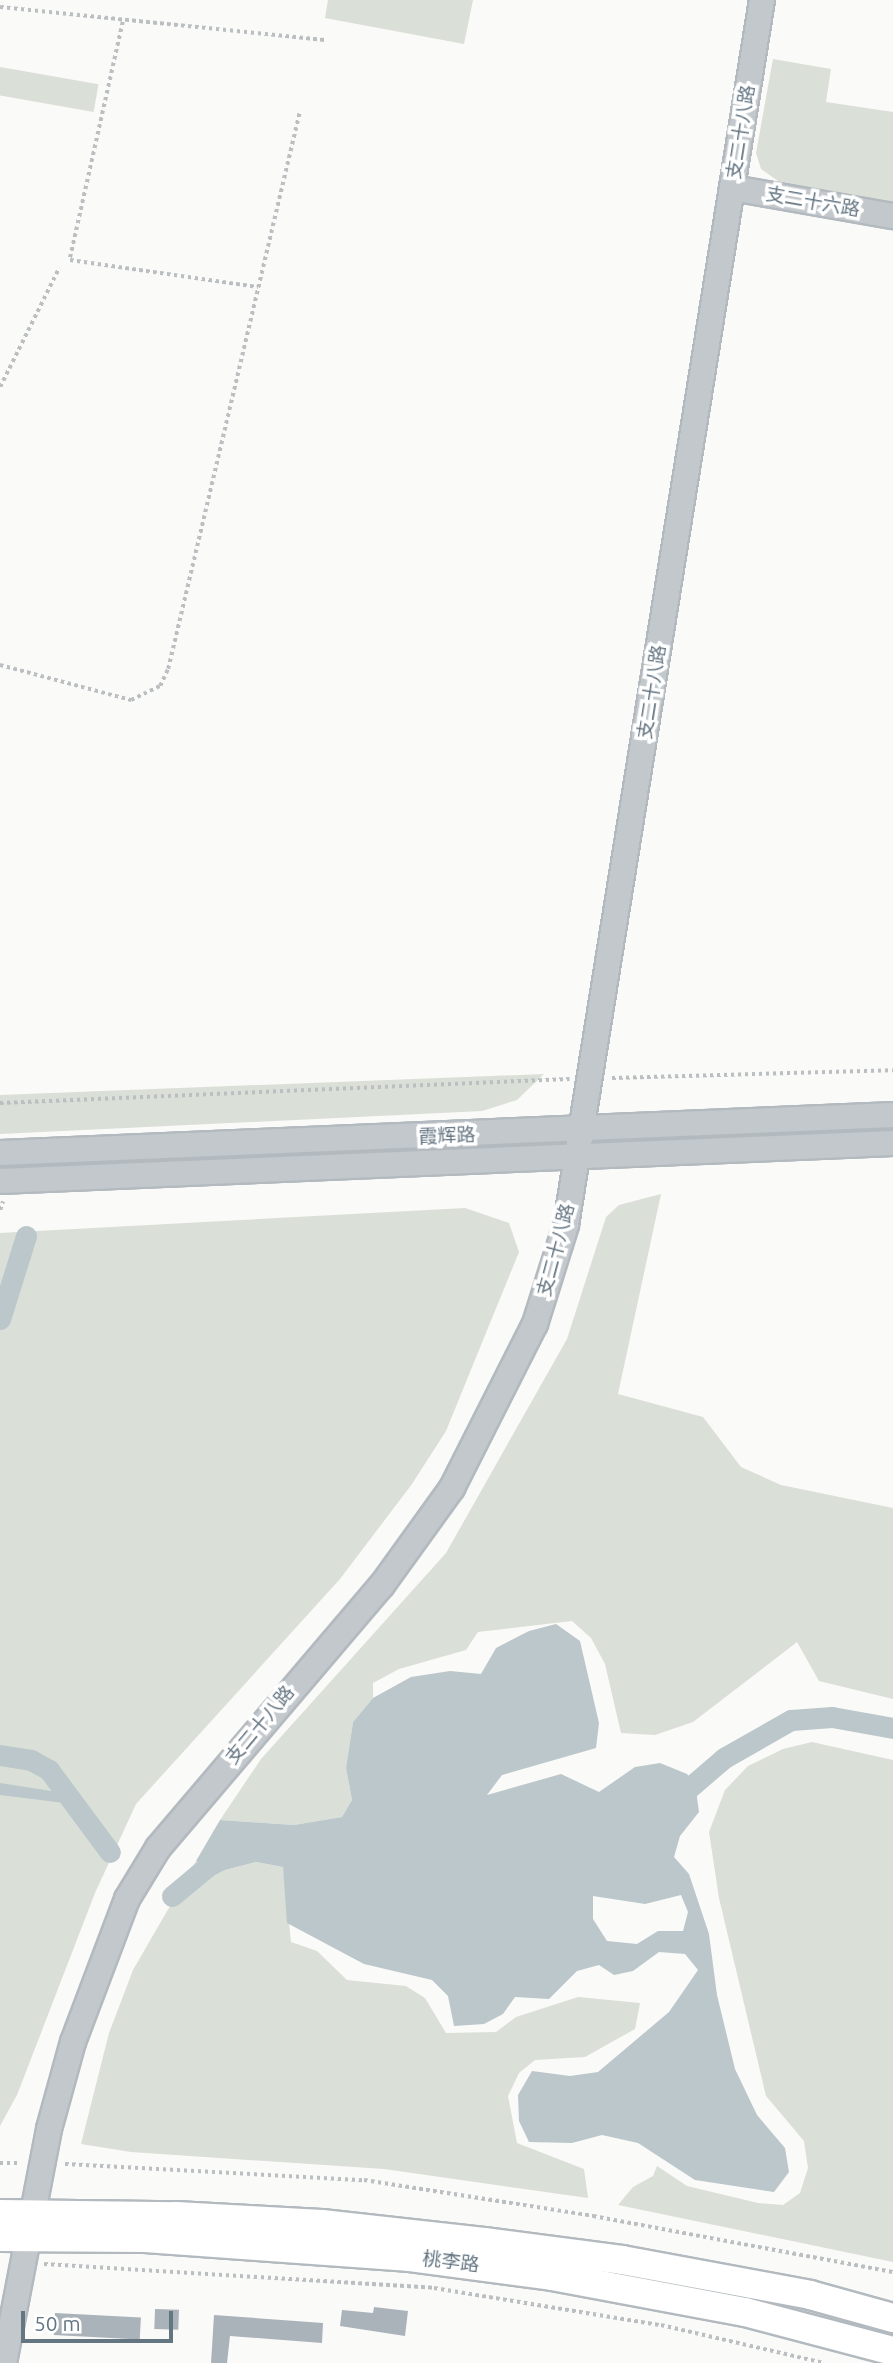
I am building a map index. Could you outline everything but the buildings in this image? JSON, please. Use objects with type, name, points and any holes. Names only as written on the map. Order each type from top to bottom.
[{"type":"main road","name":"桃李路","points":[[0,2214],[20,2238],[275,2245],[475,2265],[745,2312],[893,2351]]},
{"type":"main road","name":"桃李路","points":[[20,2238],[321,2224],[635,2262],[810,2295],[893,2318]]},
{"type":"street","name":"支二十八路","points":[[4,2363],[20,2238],[73,2042],[127,1899],[158,1848],[382,1585],[452,1488],[536,1324],[566,1226],[762,0]]},
{"type":"street","name":"支二十六路","points":[[732,188],[893,216]]},
{"type":"street","name":"霞辉路","points":[[0,1153],[893,1115]]},
{"type":"street","name":"霞辉路","points":[[0,1181],[893,1143]]},
{"type":"path","points":[[0,8],[324,40]]},
{"type":"path","points":[[123,22],[69,260],[258,288]]},
{"type":"path","points":[[0,665],[131,700],[160,686],[168,669],[300,110]]},
{"type":"path","points":[[0,387],[59,268]]},
{"type":"path","points":[[0,1102],[893,1070]]},
{"type":"path","points":[[0,2163],[127,2164],[364,2180],[593,2216],[893,2272]]},
{"type":"path","points":[[20,2238],[434,2288],[661,2325],[824,2363]]},
{"type":"shaded area","points":[[328,0],[473,0],[464,44],[325,18]]},
{"type":"shaded area","points":[[773,59],[831,69],[826,102],[893,112],[893,203],[781,183],[761,169],[756,153]]},
{"type":"shaded area","points":[[0,67],[98,84],[94,112],[0,95]]},
{"type":"shaded area","points":[[544,1074],[517,1100],[482,1111],[0,1134],[0,1095]]},
{"type":"shaded area","points":[[661,1194],[618,1394],[703,1417],[741,1467],[781,1485],[893,1508],[893,1699],[819,1681],[797,1642],[693,1722],[655,1735],[621,1733],[605,1664],[591,1638],[572,1621],[478,1632],[466,1650],[399,1669],[373,1683],[373,1698],[353,1722],[346,1768],[352,1800],[342,1817],[294,1825],[220,1820],[261,1759],[446,1553],[567,1339],[606,1217],[619,1205]]},
{"type":"shaded area","points":[[465,1208],[509,1223],[519,1252],[446,1431],[412,1484],[340,1579],[136,1804],[95,1893],[17,2095],[0,2126],[0,1233]]},
{"type":"shaded area","points":[[556,1624],[580,1641],[599,1723],[596,1748],[502,1775],[487,1795],[561,1774],[599,1792],[635,1767],[660,1763],[687,1774],[695,1783],[699,1812],[680,1836],[674,1857],[689,1874],[709,1934],[717,1995],[735,2069],[757,2115],[785,2148],[789,2172],[774,2192],[695,2180],[638,2143],[602,2135],[572,2143],[529,2142],[519,2121],[518,2095],[532,2071],[570,2076],[598,2072],[669,2012],[698,1970],[685,1954],[659,1952],[633,1971],[614,1975],[599,1965],[577,1971],[549,1999],[515,1997],[503,2014],[484,2024],[454,2026],[448,1996],[432,1980],[364,1964],[287,1923],[283,1867],[256,1862],[221,1871],[196,1861],[220,1820],[294,1825],[342,1817],[352,1800],[346,1768],[353,1722],[373,1698],[411,1677],[450,1671],[481,1674],[496,1648],[529,1631]],"holes":[[[681,1895],[688,1912],[683,1931],[658,1931],[637,1944],[607,1941],[593,1919],[593,1896],[645,1904]]]},
{"type":"shaded area","points":[[812,1742],[893,1760],[893,2262],[618,2205],[633,2187],[653,2176],[657,2166],[687,2186],[758,2203],[783,2205],[800,2193],[808,2168],[804,2141],[766,2096],[719,1898],[709,1832],[725,1790],[748,1766],[783,1749]]},
{"type":"shaded area","points":[[0,1783],[64,1793],[73,1804],[0,1795]]},
{"type":"shaded area","points":[[196,1861],[221,1871],[256,1862],[283,1867],[291,1942],[317,1951],[347,1980],[406,1986],[425,1998],[446,2033],[496,2032],[516,2017],[578,1997],[640,2003],[635,2029],[585,2057],[535,2060],[519,2073],[508,2096],[517,2143],[584,2169],[588,2198],[384,2169],[131,2152],[81,2144],[109,2033],[133,1970]]},
{"type":"waterway","points":[[0,1319],[26,1236]]},
{"type":"waterway","points":[[674,1801],[724,1758],[791,1720],[832,1717],[893,1728]]},
{"type":"waterway","points":[[0,1755],[31,1760],[49,1770],[110,1852]]},
{"type":"waterway","points":[[172,1896],[208,1866],[232,1854]]}]
